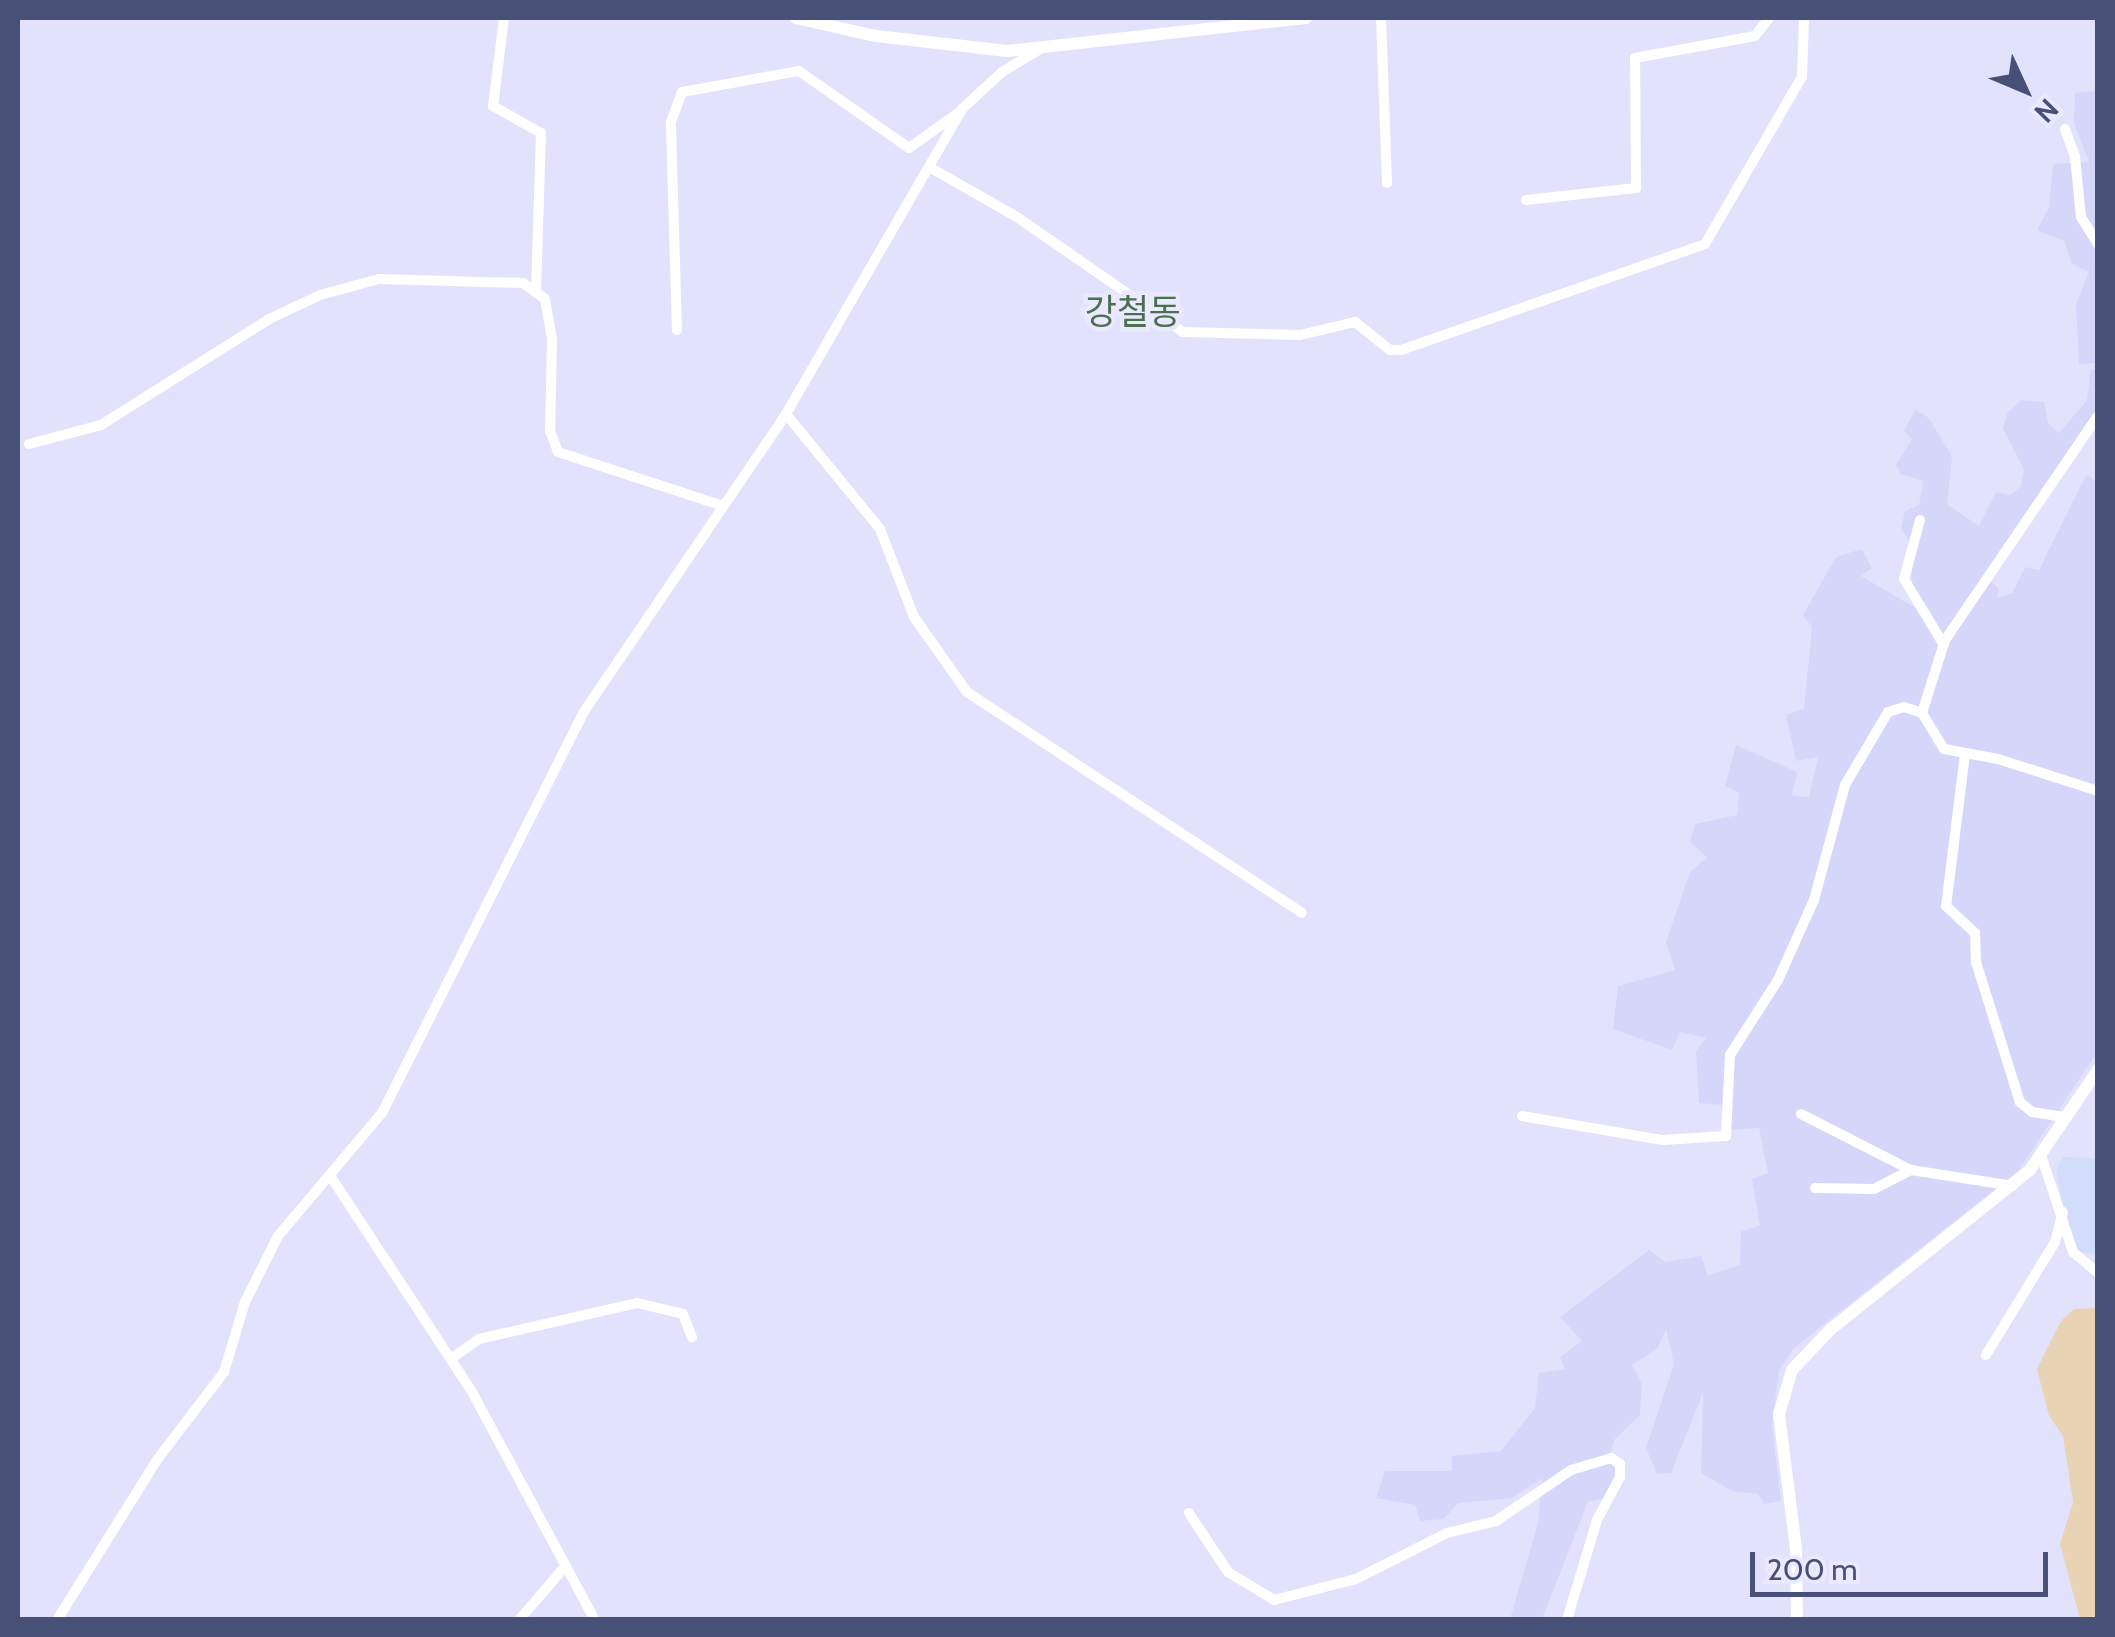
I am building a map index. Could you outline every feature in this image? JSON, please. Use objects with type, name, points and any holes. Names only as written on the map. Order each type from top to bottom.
[{"type":"street","points":[[504,18],[493,106],[542,133],[536,288],[545,298],[552,340],[550,431],[558,452],[720,505]]},
{"type":"street","points":[[796,18],[936,44],[1042,48],[1306,18]]},
{"type":"street","points":[[1381,18],[1388,183]]},
{"type":"street","points":[[1526,200],[1636,188],[1635,58],[1754,36],[1769,18]]},
{"type":"street","points":[[931,168],[1018,217],[1182,332],[1300,335],[1355,322],[1390,350],[1400,350],[1706,244],[1802,77],[1804,18]]},
{"type":"street","points":[[677,330],[672,110],[682,92],[800,71],[908,148],[962,110],[1002,72],[1042,48]]},
{"type":"street","points":[[57,1620],[157,1460],[224,1372],[261,1263],[382,1113],[583,713],[720,505],[786,414],[962,110]]},
{"type":"street","points":[[2065,129],[2075,157],[2081,217],[2098,244]]},
{"type":"street","points":[[29,444],[101,424],[269,319],[320,295],[379,279],[536,288]]},
{"type":"street","points":[[786,414],[880,528],[914,617],[967,692],[1302,913]]},
{"type":"street","points":[[2098,416],[1944,645],[1922,713],[1935,742],[2098,791]]},
{"type":"street","points":[[1920,520],[1904,579],[1944,645]]},
{"type":"street","points":[[1522,1116],[1664,1140],[1726,1136],[1730,1055],[1778,980],[1814,900],[1845,785],[1888,712],[1904,707],[1922,713]]},
{"type":"street","points":[[1965,754],[1946,906],[1975,933],[1976,962],[2020,1102],[2032,1112],[2068,1118]]},
{"type":"street","points":[[1797,1620],[1796,1549],[1779,1414],[1792,1370],[1831,1329],[2012,1186],[2041,1156],[2098,1070]]},
{"type":"street","points":[[1801,1114],[1911,1170],[2012,1186]]},
{"type":"street","points":[[2041,1156],[2063,1212],[2073,1252],[2098,1273]]},
{"type":"street","points":[[1815,1188],[1874,1189],[1911,1170]]},
{"type":"street","points":[[331,1177],[452,1358],[563,1569],[596,1620]]},
{"type":"street","points":[[1986,1355],[2055,1242],[2063,1212]]},
{"type":"street","points":[[452,1358],[479,1339],[637,1303],[684,1314],[692,1337]]},
{"type":"street","points":[[1190,1513],[1228,1572],[1274,1600],[1356,1580],[1448,1533],[1496,1521],[1572,1470],[1611,1458],[1620,1464],[1620,1478],[1596,1520],[1567,1620]]},
{"type":"street","points":[[519,1620],[563,1569]]},
{"type":"shaded area","points":[[2097,91],[2098,355],[2095,363],[2079,364],[2076,304],[2089,272],[2072,264],[2064,241],[2037,230],[2049,207],[2053,164],[2089,162],[2074,123],[2075,93]]},
{"type":"shaded area","points":[[2091,369],[2097,370],[2097,414],[1985,575],[1999,589],[1997,598],[2012,593],[2025,567],[2039,570],[2086,475],[2097,481],[2098,1051],[2019,1170],[1793,1349],[1779,1371],[1772,1425],[1781,1501],[1764,1504],[1758,1494],[1732,1491],[1701,1473],[1703,1393],[1671,1473],[1657,1474],[1646,1448],[1674,1364],[1666,1329],[1657,1349],[1632,1365],[1642,1383],[1640,1415],[1614,1440],[1609,1458],[1624,1477],[1610,1497],[1588,1502],[1542,1619],[1510,1619],[1538,1523],[1542,1478],[1512,1498],[1458,1503],[1444,1519],[1420,1521],[1415,1505],[1376,1498],[1385,1471],[1452,1471],[1452,1456],[1501,1451],[1535,1408],[1539,1373],[1565,1369],[1560,1357],[1582,1341],[1560,1317],[1649,1250],[1665,1262],[1701,1256],[1708,1275],[1740,1265],[1741,1231],[1760,1226],[1752,1179],[1768,1173],[1759,1128],[1729,1130],[1723,1105],[1699,1103],[1696,1051],[1706,1038],[1680,1032],[1672,1050],[1613,1029],[1618,986],[1675,970],[1666,942],[1690,872],[1707,858],[1690,842],[1695,824],[1737,815],[1739,793],[1725,786],[1736,745],[1797,772],[1792,796],[1809,797],[1818,757],[1796,761],[1786,715],[1804,709],[1812,627],[1803,615],[1836,557],[1862,549],[1872,568],[1861,576],[1914,607],[1920,602],[1912,589],[1911,544],[1901,528],[1905,511],[1919,505],[1923,481],[1901,474],[1896,465],[1912,439],[1904,431],[1915,410],[1929,418],[1952,457],[1947,504],[1979,526],[1996,492],[2010,495],[2021,486],[2024,469],[2003,429],[2007,413],[2021,400],[2044,402],[2048,423],[2059,433],[2087,400]]},
{"type":"shaded area","points":[[2063,1157],[2097,1158],[2097,1254],[2073,1250],[2056,1170]]},
{"type":"shaded area","points":[[2097,1308],[2097,1619],[2080,1619],[2060,1544],[2073,1502],[2063,1436],[2049,1416],[2037,1369],[2061,1321],[2074,1309]]},
{"type":"district","name":"강철동","points":[[1133,312]]}]
